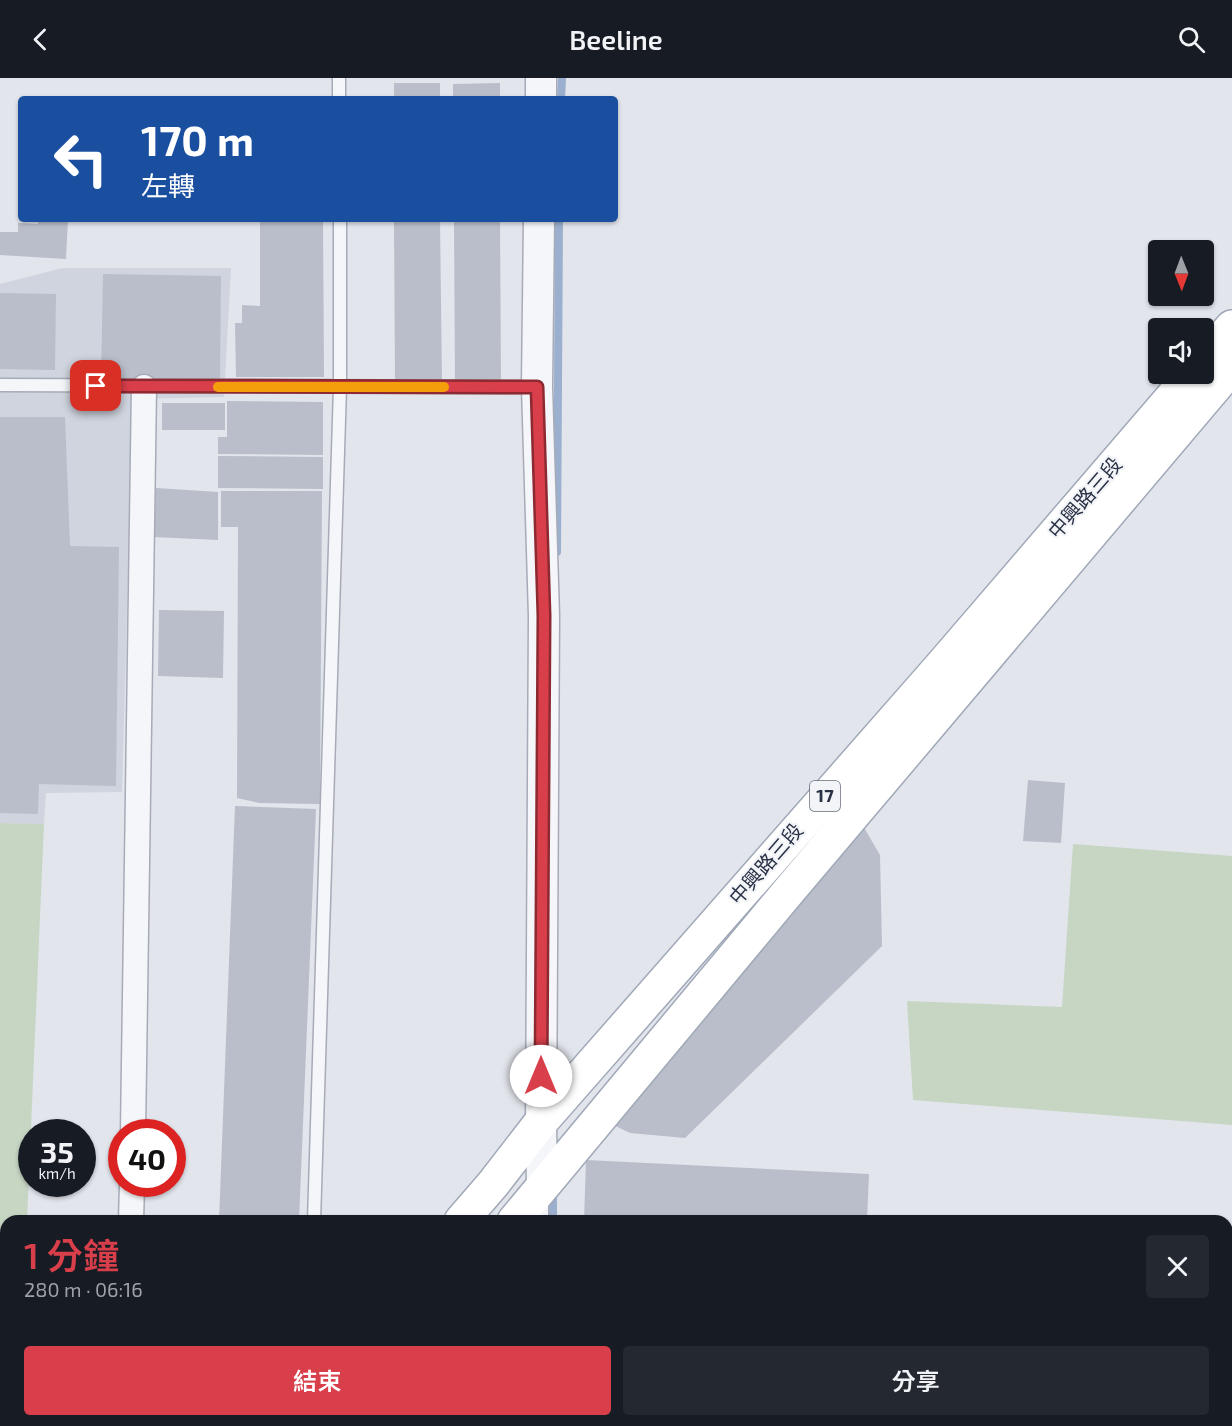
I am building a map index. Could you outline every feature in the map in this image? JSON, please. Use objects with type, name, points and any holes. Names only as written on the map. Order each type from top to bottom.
[{"type":"main road","points":[[1214,347],[1232,327]]},
{"type":"main road","name":"中興路三段","points":[[519,1215],[795,883],[1232,368]]},
{"type":"main road","name":"中興路三段","points":[[466,1215],[541,1122],[1183,384]]},
{"type":"street","points":[[541,78],[541,96]]},
{"type":"street","points":[[539,222],[537,387],[544,616],[542,1187]]},
{"type":"street","points":[[133,1119],[144,387]]},
{"type":"street","points":[[131,1215],[132,1197]]},
{"type":"lane","points":[[339,78],[339,96]]},
{"type":"lane","points":[[314,1215],[340,387],[339,222]]},
{"type":"lane","points":[[0,385],[537,387]]},
{"type":"lane","points":[[542,1187],[542,1215]]},
{"type":"shaded area","points":[[62,268],[231,268],[224,397],[133,399],[122,792],[46,793],[44,824],[0,823],[0,284]]},
{"type":"green space","points":[[0,823],[44,824],[31,1119],[18,1119],[18,1197],[28,1197],[27,1215],[0,1215]]},
{"type":"green space","points":[[1073,844],[1232,856],[1232,1125],[913,1100],[907,1001],[1062,1007]]},
{"type":"building","points":[[394,83],[440,83],[440,96],[394,96]]},
{"type":"building","points":[[500,83],[500,96],[453,96],[453,84]]},
{"type":"building","points":[[38,222],[68,222],[66,259],[0,255],[0,232],[18,232],[18,223],[38,224]]},
{"type":"building","points":[[260,222],[323,222],[324,377],[236,377],[235,323],[242,323],[242,305],[260,306]]},
{"type":"building","points":[[394,222],[440,222],[442,383],[395,383]]},
{"type":"building","points":[[454,222],[500,222],[501,383],[455,384]]},
{"type":"building","points":[[103,274],[221,276],[220,381],[101,380]]},
{"type":"building","points":[[0,293],[56,294],[55,370],[0,369]]},
{"type":"building","points":[[227,401],[323,402],[323,455],[218,454],[218,437],[227,437]]},
{"type":"building","points":[[162,403],[225,403],[225,430],[162,430]]},
{"type":"building","points":[[0,417],[65,417],[70,546],[119,547],[116,786],[39,784],[38,814],[0,813]]},
{"type":"building","points":[[218,456],[323,457],[323,489],[218,488]]},
{"type":"building","points":[[156,488],[218,492],[218,540],[154,537]]},
{"type":"building","points":[[221,491],[322,491],[320,804],[259,803],[237,798],[238,527],[221,527]]},
{"type":"building","points":[[159,610],[224,611],[223,678],[158,676]]},
{"type":"building","points":[[1028,780],[1065,783],[1061,843],[1023,841]]},
{"type":"building","points":[[235,806],[316,809],[299,1215],[219,1215]]},
{"type":"building","points":[[859,819],[880,855],[882,946],[685,1138],[630,1133],[605,1121]]},
{"type":"building","points":[[586,1160],[869,1174],[867,1215],[584,1215]]},
{"type":"waterway","points":[[561,96],[562,78]]},
{"type":"waterway","points":[[557,552],[559,222]]},
{"type":"waterway","points":[[553,1191],[553,1215]]},
{"type":"slow traffic","points":[[218,387],[444,387]]},
{"type":"route","points":[[96,386],[537,387],[544,616],[541,1076]]}]
